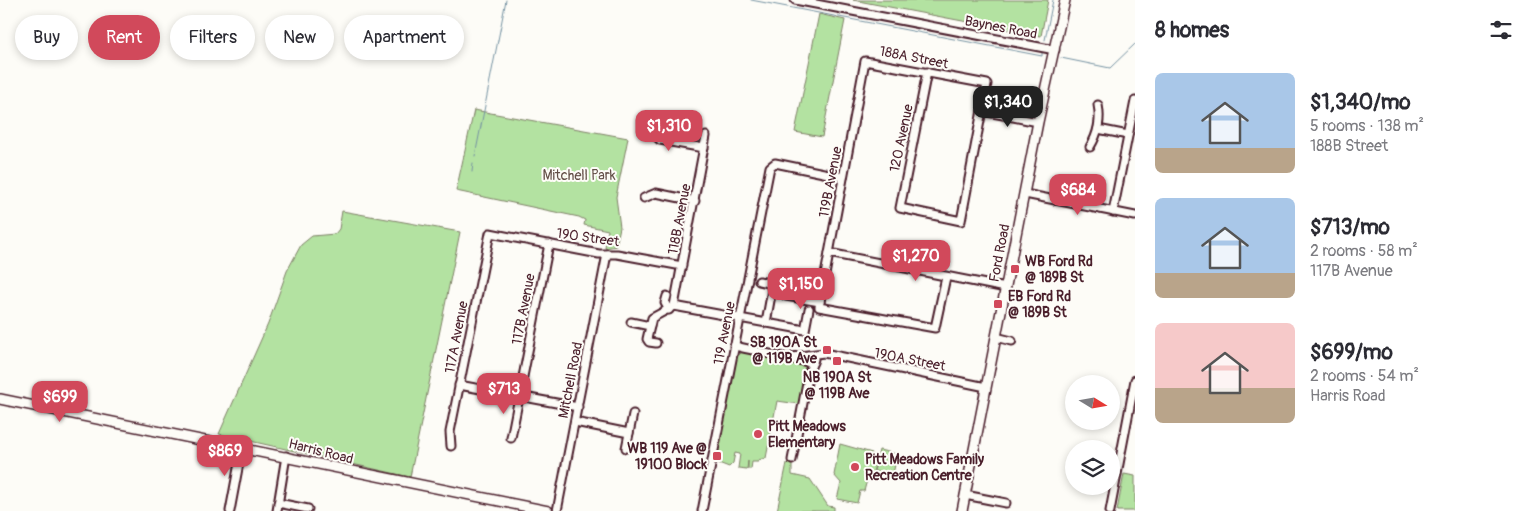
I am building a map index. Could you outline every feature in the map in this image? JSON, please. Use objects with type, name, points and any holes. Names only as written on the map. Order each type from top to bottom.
[{"type":"main road","name":"Ford Road","points":[[962,511],[1038,122],[1065,0]]},
{"type":"main road","name":"Harris Road","points":[[0,399],[548,511]]},
{"type":"street","name":"Baynes Road","points":[[795,0],[1055,50]]},
{"type":"street","name":"188A Street","points":[[865,60],[987,84],[982,111]]},
{"type":"street","name":"119B Avenue","points":[[820,305],[865,60]]},
{"type":"street","name":"120 Avenue","points":[[927,72],[900,208],[961,221],[982,111]]},
{"type":"street","points":[[1113,212],[1135,101]]},
{"type":"street","points":[[1090,148],[1098,129],[1100,116],[1098,105]]},
{"type":"street","points":[[982,111],[1038,122]]},
{"type":"street","points":[[648,128],[660,140],[704,148]]},
{"type":"street","points":[[1098,129],[1128,135]]},
{"type":"street","name":"118B Avenue","points":[[672,308],[682,266],[706,136]]},
{"type":"street","name":"119 Avenue","points":[[702,511],[770,167],[775,163],[843,177]]},
{"type":"street","points":[[644,198],[656,193],[695,200]]},
{"type":"street","points":[[1025,194],[1135,216]]},
{"type":"street","name":"190 Street","points":[[490,233],[682,266]]},
{"type":"street","name":"117A Avenue","points":[[451,446],[449,437],[490,233]]},
{"type":"street","name":"117B Avenue","points":[[511,438],[549,244]]},
{"type":"street","points":[[830,253],[1006,288]]},
{"type":"street","name":"Mitchell Road","points":[[557,511],[607,254]]},
{"type":"street","points":[[786,296],[820,305],[936,328],[946,277]]},
{"type":"street","points":[[759,282],[774,284],[766,323]]},
{"type":"street","points":[[667,296],[665,303],[672,308],[805,330],[809,309]]},
{"type":"street","points":[[656,343],[649,342],[647,339],[652,318],[656,314],[672,308]]},
{"type":"street","points":[[631,322],[650,326]]},
{"type":"street","points":[[996,337],[1012,341]]},
{"type":"street","name":"190A Street","points":[[734,346],[810,359],[820,352],[986,387]]},
{"type":"street","points":[[792,460],[810,359]]},
{"type":"street","points":[[1110,511],[1135,380]]},
{"type":"street","points":[[459,385],[578,407]]},
{"type":"street","points":[[626,448],[633,414]]},
{"type":"street","points":[[575,422],[629,433]]},
{"type":"street","points":[[230,511],[242,448]]},
{"type":"street","points":[[286,456],[277,507],[308,509]]},
{"type":"street","points":[[965,495],[1006,503]]},
{"type":"green space","points":[[853,0],[1048,0],[1041,36]]},
{"type":"green space","points":[[819,14],[845,20],[822,137],[795,132]]},
{"type":"green space","name":"Mitchell Park","points":[[474,110],[628,138],[616,197],[620,227],[616,246],[605,248],[608,230],[584,225],[585,220],[579,217],[456,191]]},
{"type":"green space","points":[[342,211],[460,232],[410,477],[219,434],[268,324],[287,271],[301,245],[312,236],[335,234],[339,229]]},
{"type":"green space","points":[[742,352],[802,364],[806,369],[799,404],[777,401],[766,458],[758,460],[758,462],[752,462],[751,469],[748,469],[748,461],[747,469],[738,468],[740,454],[735,453],[733,463],[729,467],[716,462],[737,357]]},
{"type":"green space","name":"Pitt Meadows Family Recreation Centre","points":[[840,444],[872,453],[871,459],[876,460],[871,481],[867,480],[864,491],[860,491],[857,503],[837,499],[841,483],[834,475]]},
{"type":"green space","points":[[879,450],[897,454],[893,475],[874,471]]},
{"type":"green space","points":[[787,463],[792,464],[792,475],[810,479],[828,506],[834,507],[834,511],[777,511]]},
{"type":"green space","points":[[1124,474],[1135,476],[1135,511],[1117,511]]},
{"type":"waterway","points":[[475,156],[506,0]]},
{"type":"waterway","points":[[751,0],[1042,56],[1042,53]]},
{"type":"waterway","points":[[1045,40],[1053,0]]},
{"type":"waterway","points":[[1061,58],[1110,68],[1135,44]]},
{"type":"waterway","points":[[472,172],[473,163]]},
{"type":"place","name":"WB Ford Rd @ 189B St","points":[[1015,269]]},
{"type":"place","name":"EB Ford Rd @ 189B St","points":[[998,304]]},
{"type":"place","name":"SB 190A St @ 119B Ave","points":[[827,350]]},
{"type":"place","name":"NB 190A St @ 119B Ave","points":[[837,361]]},
{"type":"place","name":"Pitt Meadows Elementary","points":[[758,434]]},
{"type":"place","name":"WB 119 Ave @ 19100 Block","points":[[717,456]]},
{"type":"place","name":"Pitt Meadows Family Recreation Centre","points":[[855,467]]}]
